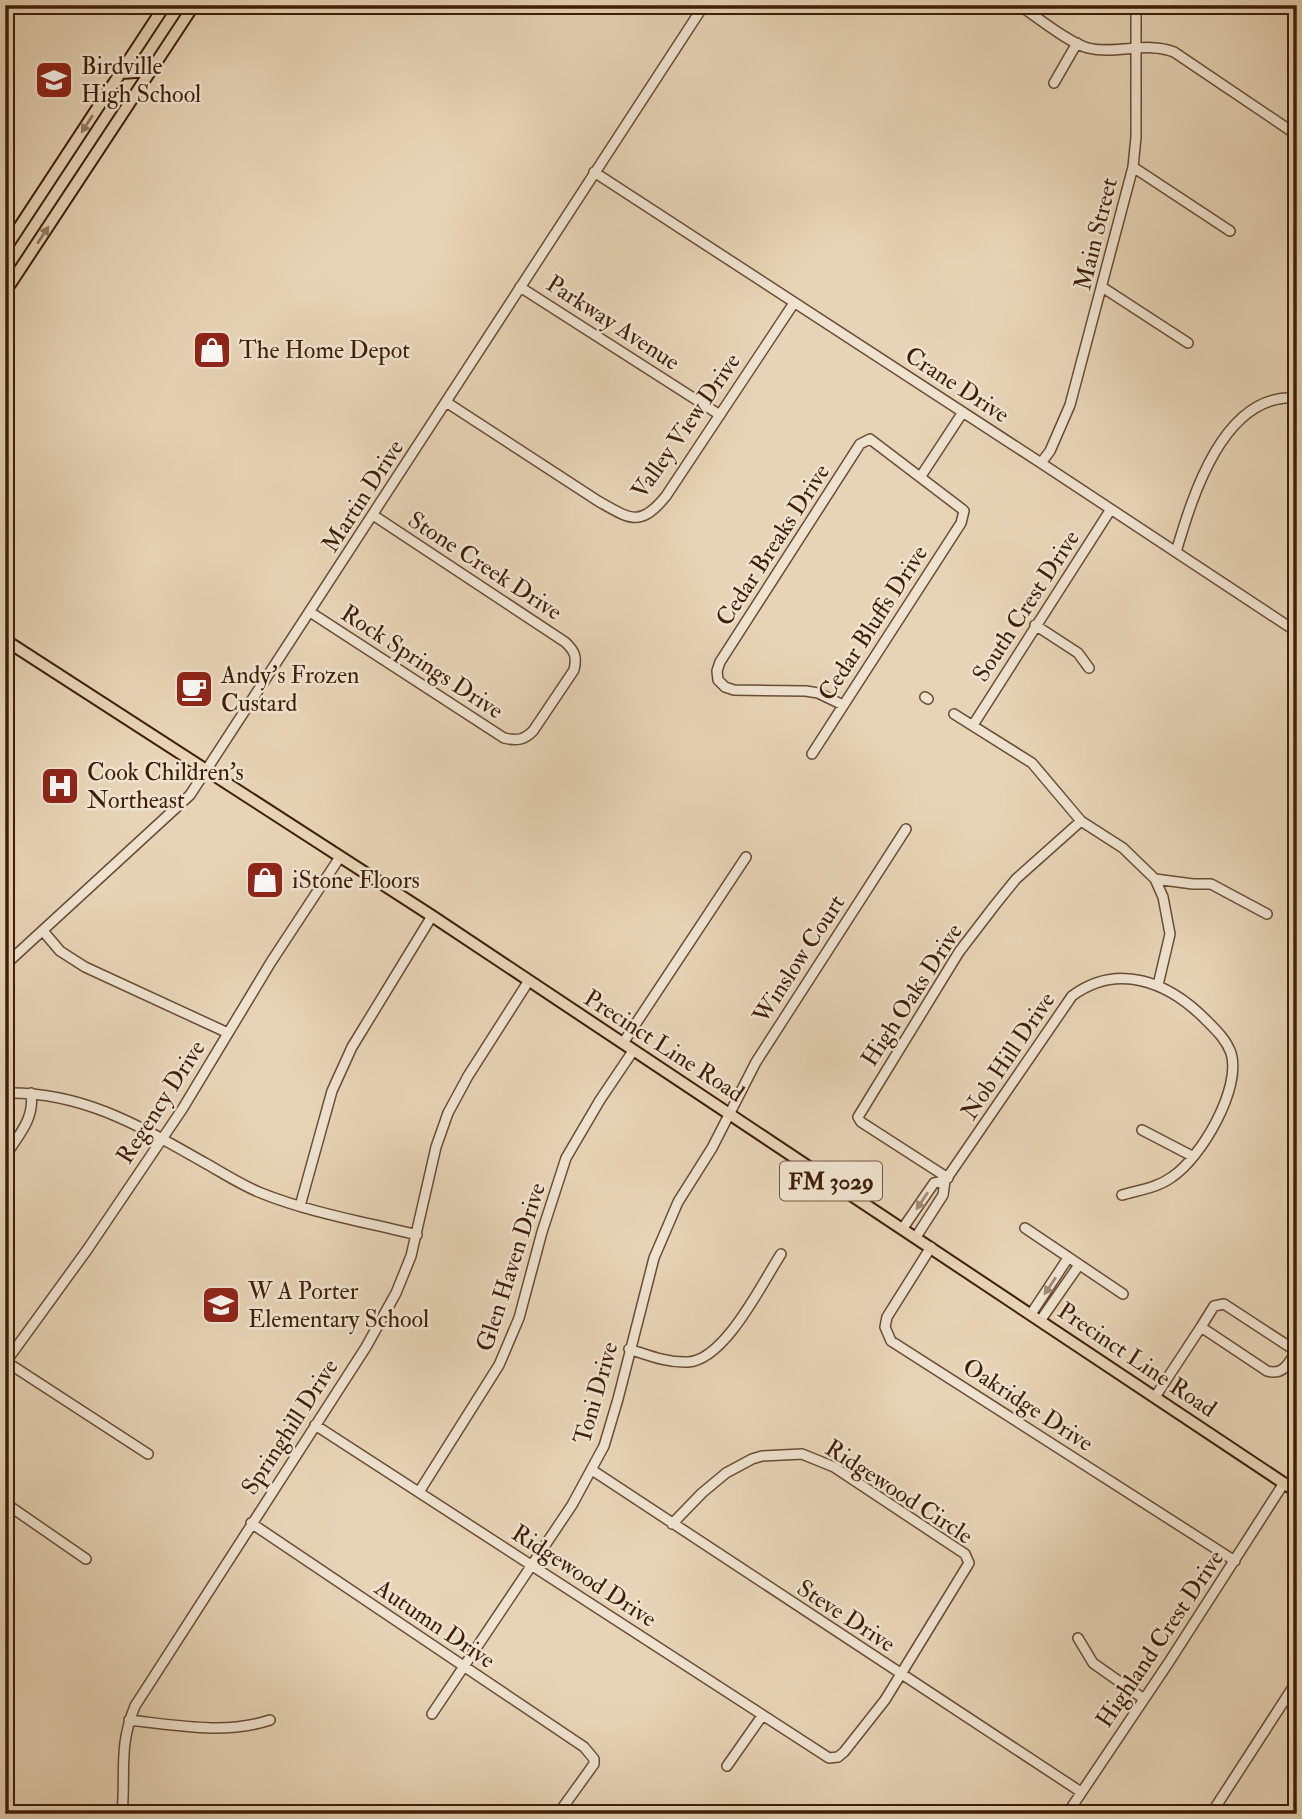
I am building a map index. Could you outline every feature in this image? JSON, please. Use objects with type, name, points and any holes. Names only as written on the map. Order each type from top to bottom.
[{"type":"main road","points":[[5,249],[165,5]]},
{"type":"main road","points":[[5,292],[194,5]]},
{"type":"main road","points":[[121,73],[151,71]]},
{"type":"main road","name":"Precinct Line Road","points":[[5,640],[432,916],[527,982],[903,1228],[1297,1492]]},
{"type":"street","points":[[1019,5],[1088,48],[1161,47],[1174,52],[1297,135]]},
{"type":"street","name":"Main Street","points":[[1041,463],[1050,451],[1070,405],[1133,167],[1137,96],[1136,5]]},
{"type":"street","name":"Martin Drive","points":[[5,965],[184,802],[207,771],[701,6]]},
{"type":"street","points":[[1054,83],[1077,43]]},
{"type":"street","points":[[1133,167],[1230,231]]},
{"type":"street","name":"Crane Drive","points":[[594,172],[1297,632]]},
{"type":"street","name":"Parkway Avenue","points":[[520,287],[720,415]]},
{"type":"street","points":[[1102,287],[1188,343]]},
{"type":"street","name":"Valley View Drive","points":[[446,402],[598,501],[624,516],[644,517],[654,512],[794,303]]},
{"type":"street","points":[[1176,552],[1203,472],[1222,440],[1243,416],[1269,402],[1297,398]]},
{"type":"street","points":[[922,476],[963,412]]},
{"type":"street","name":"Cedar Breaks Drive","points":[[842,705],[818,693],[806,691],[734,690],[721,684],[717,677],[720,662],[860,444],[870,439],[922,476]]},
{"type":"street","name":"Cedar Bluffs Drive","points":[[811,754],[961,523],[964,510],[922,476]]},
{"type":"street","name":"South Crest Drive","points":[[973,725],[1111,509]]},
{"type":"street","name":"Stone Creek Drive","points":[[373,515],[574,650],[574,670],[533,731],[526,738],[514,741]]},
{"type":"street","name":"Rock Springs Drive","points":[[310,612],[504,738],[514,741]]},
{"type":"street","points":[[1035,625],[1078,653],[1089,668]]},
{"type":"street","points":[[954,714],[1032,763],[1081,821],[1123,848],[1155,879],[1163,898],[1170,934],[1158,985]]},
{"type":"street","name":"High Oaks Drive","points":[[947,1180],[861,1122],[858,1116],[960,952],[981,923],[1016,879],[1081,821]]},
{"type":"street","name":"Winslow Court","points":[[729,1114],[756,1062],[906,829]]},
{"type":"street","name":"Regency Drive","points":[[6,1362],[87,1250],[162,1139],[340,856]]},
{"type":"street","points":[[623,1043],[746,857]]},
{"type":"street","points":[[1155,879],[1211,884],[1267,914]]},
{"type":"street","points":[[300,1206],[332,1091],[352,1047],[432,916]]},
{"type":"street","points":[[43,931],[60,951],[85,967],[228,1033]]},
{"type":"street","name":"Nob Hill Drive","points":[[916,1237],[943,1195],[947,1180],[1072,996],[1088,985],[1126,978],[1158,985],[1198,1012],[1219,1033],[1231,1053],[1233,1078],[1223,1110],[1192,1156],[1175,1175],[1164,1182],[1122,1195]]},
{"type":"street","name":"Springhill Drive","points":[[122,1814],[122,1754],[129,1720],[144,1690],[366,1347],[396,1293],[417,1235],[436,1147],[447,1113],[527,982]]},
{"type":"street","name":"Glen Haven Drive","points":[[419,1492],[499,1365],[519,1318],[542,1232],[566,1158],[633,1051]]},
{"type":"street","points":[[5,1093],[58,1096],[101,1109],[248,1187],[300,1206],[417,1235]]},
{"type":"street","points":[[5,1156],[32,1111],[31,1093]]},
{"type":"street","name":"Toni Drive","points":[[432,1714],[572,1505],[604,1446],[654,1258],[667,1224],[729,1114]]},
{"type":"street","points":[[1142,1130],[1192,1156]]},
{"type":"street","name":"Nob Hill Drive","points":[[903,1228],[934,1183],[947,1180]]},
{"type":"street","points":[[1025,1228],[1123,1294]]},
{"type":"street","name":"Oakridge Drive","points":[[930,1247],[887,1317],[886,1334],[891,1341],[1235,1561]]},
{"type":"street","points":[[629,1349],[668,1361],[686,1362],[711,1354],[729,1335],[781,1254]]},
{"type":"street","points":[[1036,1318],[1069,1258]]},
{"type":"street","points":[[1036,1318],[1079,1265]]},
{"type":"street","points":[[1155,1397],[1214,1306],[1224,1304],[1297,1351],[1284,1370],[1274,1373],[1201,1327]]},
{"type":"street","points":[[6,1362],[148,1454]]},
{"type":"street","name":"Ridgewood Drive","points":[[315,1425],[820,1754],[832,1759]]},
{"type":"street","name":"Ridgewood Circle","points":[[672,1524],[726,1473],[762,1456],[802,1454],[834,1467],[969,1559],[963,1575],[901,1675],[855,1741],[832,1759]]},
{"type":"street","name":"Steve Drive","points":[[592,1469],[1081,1792]]},
{"type":"street","name":"Highland Crest Drive","points":[[1067,1814],[1284,1483]]},
{"type":"street","points":[[5,1503],[86,1559]]},
{"type":"street","name":"Autumn Drive","points":[[251,1523],[584,1747],[594,1759],[581,1783],[558,1814]]},
{"type":"street","points":[[1079,1638],[1093,1663],[1144,1699]]},
{"type":"street","points":[[1211,1814],[1297,1681]]},
{"type":"street","points":[[727,1766],[762,1716]]},
{"type":"street","points":[[129,1720],[232,1728],[270,1720]]},
{"type":"place","name":"Birdville High School","points":[[54,80]]},
{"type":"place","name":"The Home Depot","points":[[212,350]]},
{"type":"place","name":"Andy's Frozen Custard","points":[[194,689]]},
{"type":"place","name":"Cook Children's Northeast","points":[[60,786]]},
{"type":"place","name":"iStone Floors","points":[[265,880]]},
{"type":"place","name":"W A Porter Elementary School","points":[[221,1305]]}]
